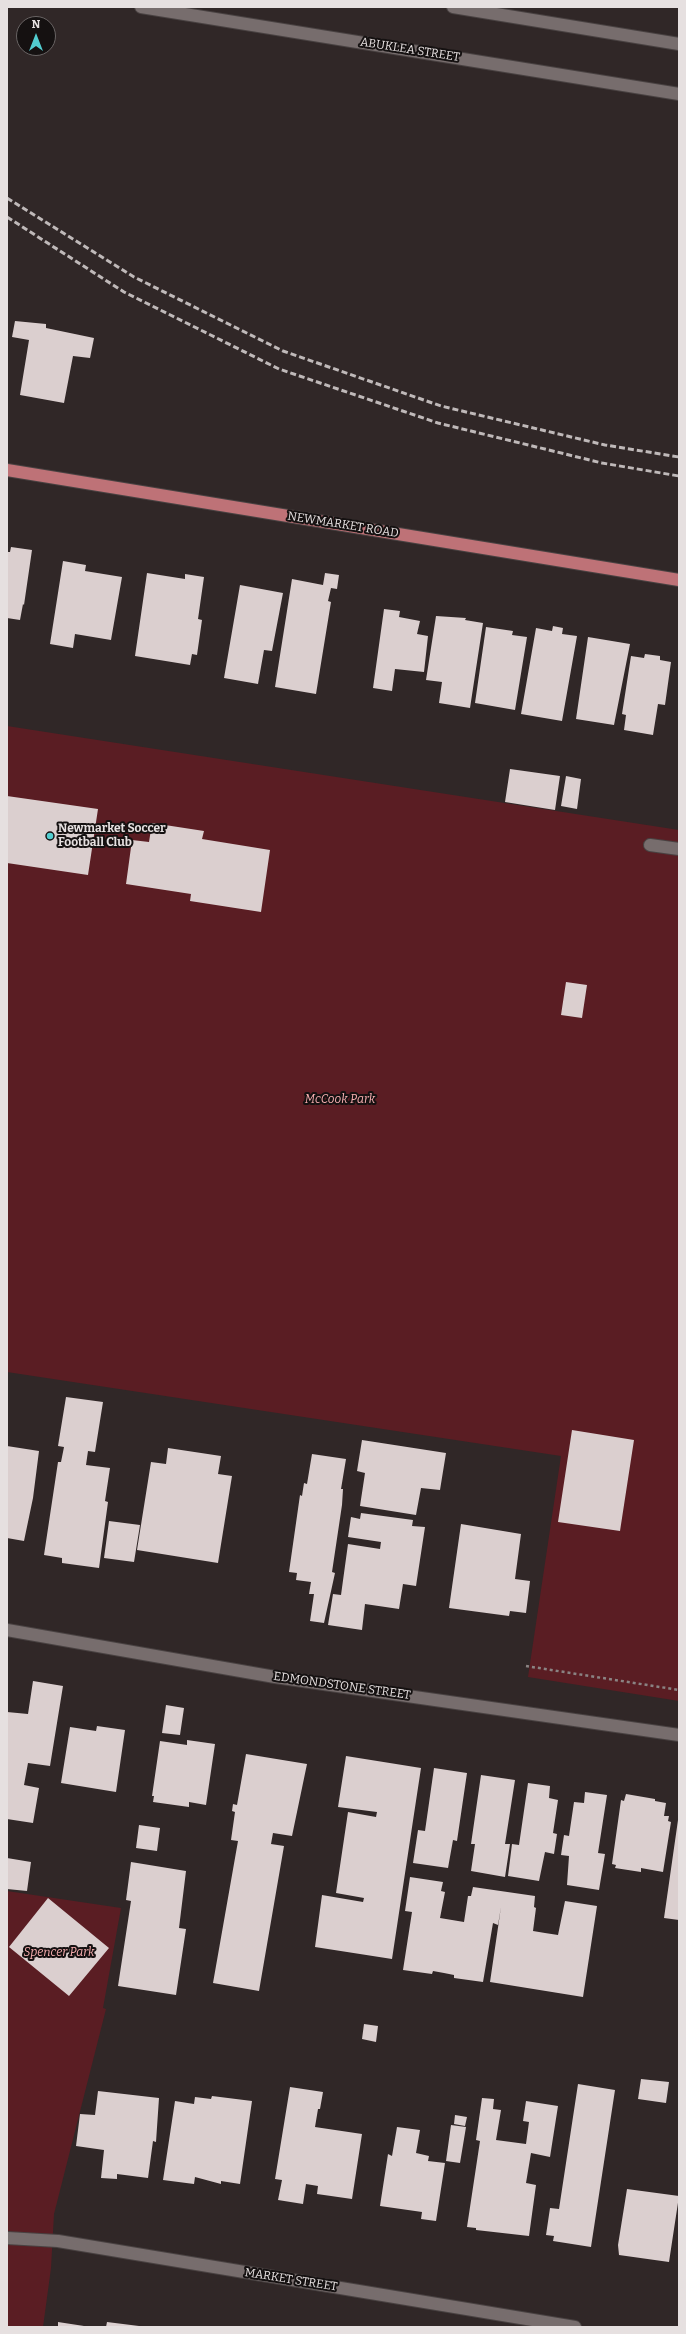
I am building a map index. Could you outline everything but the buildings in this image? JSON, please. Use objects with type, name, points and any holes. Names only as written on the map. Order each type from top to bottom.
[{"type":"main road","name":"NEWMARKET ROAD","points":[[7,470],[679,580]]},
{"type":"street","name":"ABUKLEA STREET","points":[[141,7],[679,94]]},
{"type":"street","points":[[453,7],[679,44]]},
{"type":"street","points":[[650,845],[679,849]]},
{"type":"street","name":"EDMONDSTONE STREET","points":[[7,1630],[275,1677],[679,1735]]},
{"type":"street","name":"MARKET STREET","points":[[7,2238],[58,2241],[575,2327]]},
{"type":"path","points":[[526,1666],[679,1690]]},
{"type":"green space","name":"McCook Park","points":[[7,726],[679,830],[679,1701],[528,1677],[561,1456],[7,1372]]},
{"type":"green space","name":"Spencer Park","points":[[7,1891],[121,1908],[103,2008],[106,2009],[54,2214],[51,2268],[43,2327],[7,2327]]},
{"type":"railway","points":[[7,198],[134,277],[283,351],[441,406],[605,445],[679,457]]},
{"type":"railway","points":[[7,217],[124,292],[279,369],[438,423],[602,463],[679,476]]},
{"type":"place","name":"Newmarket Soccer Football Club","points":[[50,836]]}]
